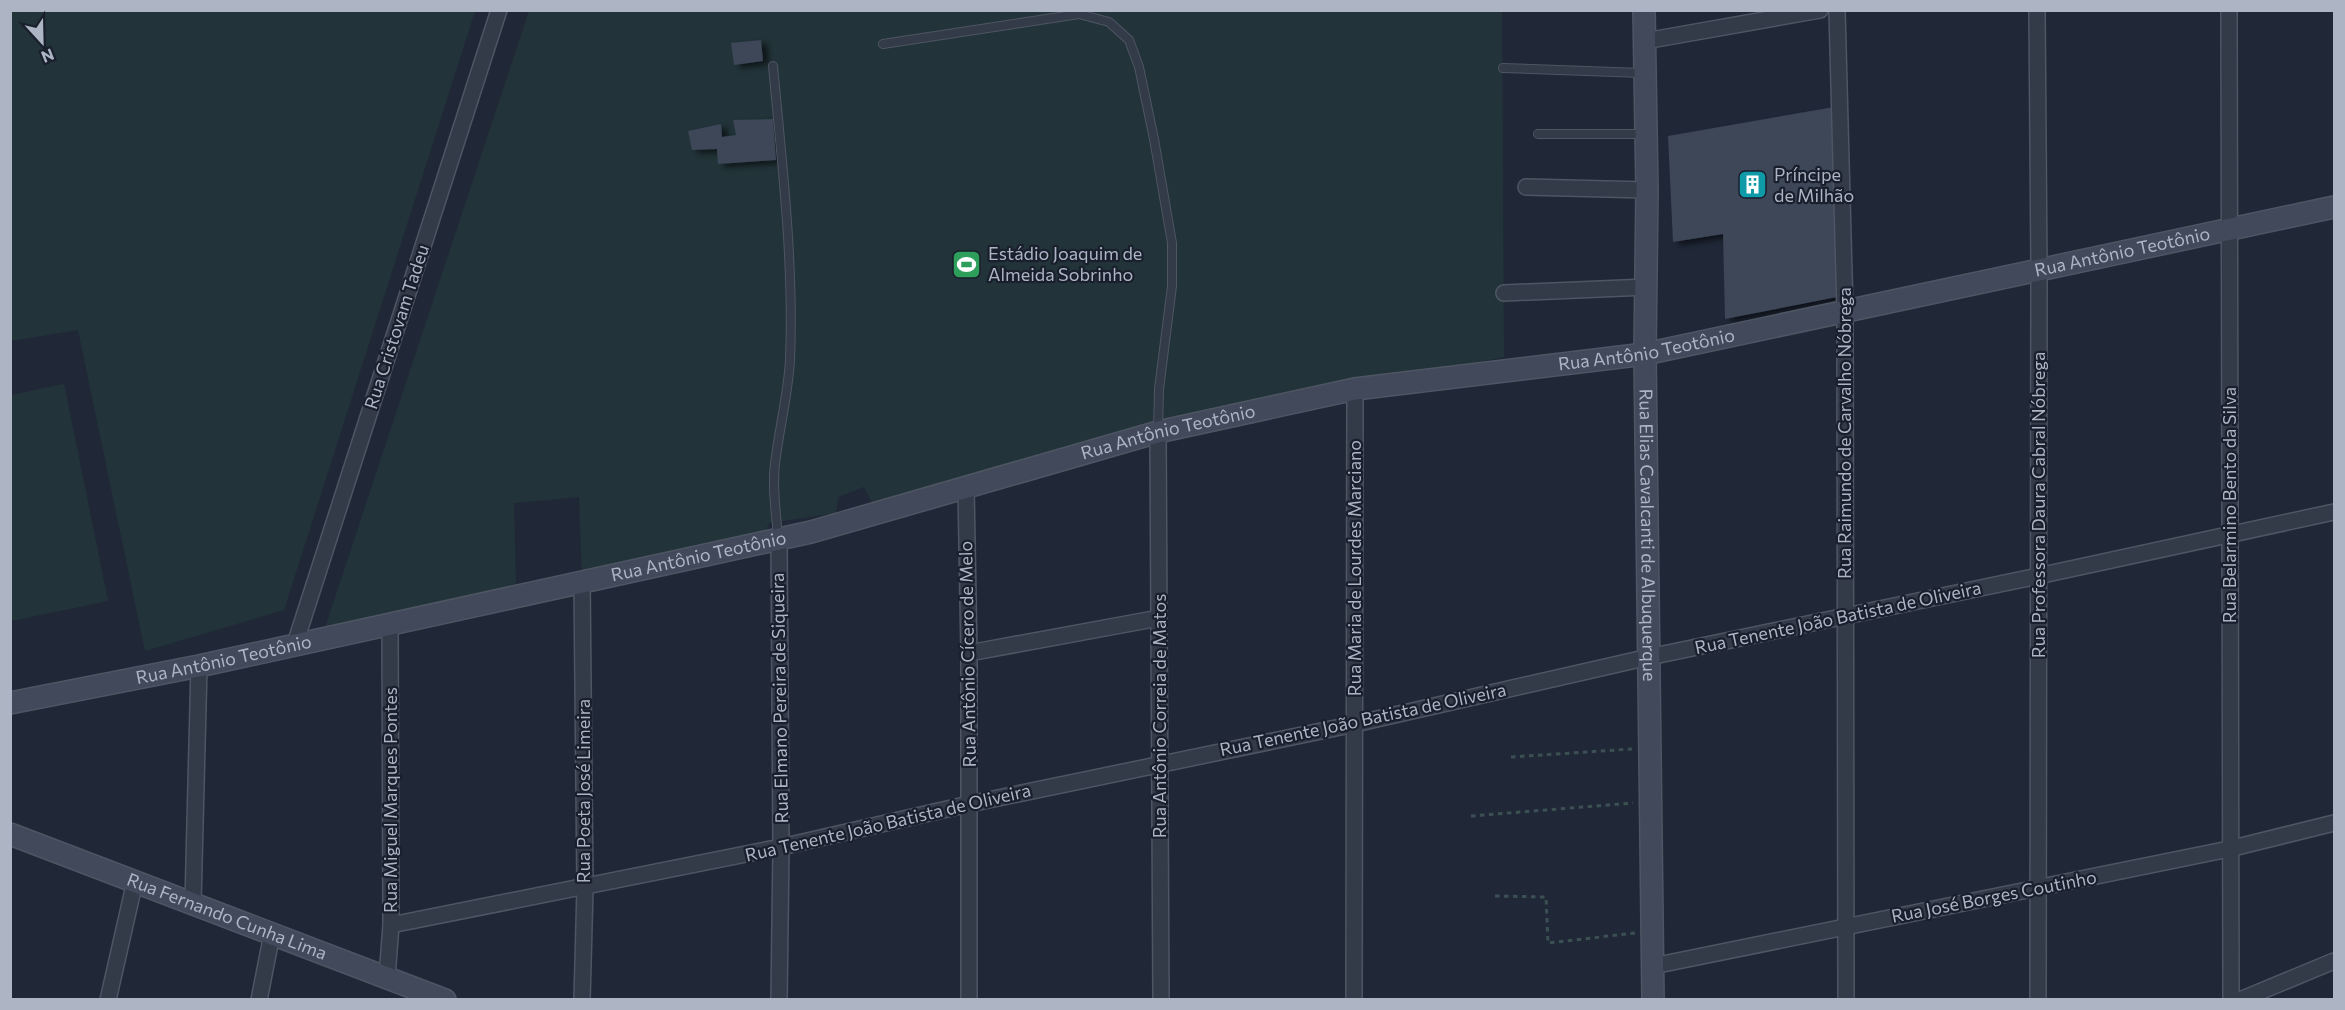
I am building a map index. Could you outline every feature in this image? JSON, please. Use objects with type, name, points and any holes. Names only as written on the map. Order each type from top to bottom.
[{"type":"street","name":"Rua Cristovam Tadeu","points":[[295,644],[499,10]]},
{"type":"street","name":"Rua Elias Cavalcanti de Albuquerque","points":[[1644,10],[1647,190],[1645,354],[1649,801],[1653,999]]},
{"type":"street","points":[[1645,41],[1820,10]]},
{"type":"street","name":"Rua Raimundo de Carvalho Nóbrega","points":[[1837,10],[1845,312],[1846,999]]},
{"type":"street","name":"Rua Professora Daura Cabral Nóbrega","points":[[2037,10],[2038,999]]},
{"type":"street","name":"Rua Belarmino Bento da Silva","points":[[2229,10],[2231,999]]},
{"type":"street","points":[[1526,187],[1647,190]]},
{"type":"street","name":"Rua Antônio Teotônio","points":[[24,697],[199,666],[778,540],[855,521],[1158,432],[1355,389],[1645,354],[2334,207]]},
{"type":"street","points":[[1504,293],[1647,287]]},
{"type":"street","name":"Rua Maria de Lourdes Marciano","points":[[1354,999],[1355,389]]},
{"type":"street","name":"Rua Antônio Correia de Matos","points":[[1158,432],[1161,999]]},
{"type":"street","name":"Rua Antônio Cícero de Melo","points":[[966,489],[969,653],[969,999]]},
{"type":"street","name":"Rua Tenente João Batista de Oliveira","points":[[391,925],[782,847],[969,804],[1355,724],[1649,657],[2334,512]]},
{"type":"street","name":"Rua Elmano Pereira de Siqueira","points":[[778,540],[782,847],[779,999]]},
{"type":"street","name":"Rua Poeta José Limeira","points":[[582,582],[585,888],[582,999]]},
{"type":"street","points":[[969,653],[1159,618]]},
{"type":"street","name":"Rua Miguel Marques Pontes","points":[[387,977],[391,925],[390,623]]},
{"type":"street","points":[[193,903],[199,666]]},
{"type":"street","name":"Rua José Borges Coutinho","points":[[1653,966],[2229,849],[2334,823]]},
{"type":"street","name":"Rua Fernando Cunha Lima","points":[[10,834],[445,999]]},
{"type":"street","points":[[108,999],[135,881]]},
{"type":"street","points":[[259,999],[272,934]]},
{"type":"street","points":[[2240,999],[2334,961]]},
{"type":"lane","points":[[883,44],[1079,14],[1109,22],[1130,40],[1148,108],[1172,243],[1172,286],[1161,368],[1158,432]]},
{"type":"lane","points":[[772,66],[783,173],[790,284],[788,379],[774,466],[778,540]]},
{"type":"lane","points":[[1503,68],[1645,73]]},
{"type":"lane","points":[[1538,134],[1645,134]]},
{"type":"path","points":[[1511,757],[1649,748]]},
{"type":"path","points":[[1471,816],[1649,801]]},
{"type":"path","points":[[1495,896],[1546,897],[1548,943],[1652,931]]},
{"type":"shaded area","points":[[11,10],[475,11],[284,610],[145,651],[78,330],[11,341]]},
{"type":"shaded area","points":[[529,11],[1502,11],[1504,357],[1213,413],[876,510],[864,487],[838,497],[836,513],[769,523],[763,538],[582,574],[579,497],[514,503],[516,588],[324,631]]},
{"type":"shaded area","points":[[64,384],[108,601],[11,621],[11,395]]},
{"type":"building","points":[[761,40],[763,61],[734,65],[731,43]]},
{"type":"building","name":"Príncipe de Milhão","points":[[1834,107],[1837,297],[1725,319],[1723,234],[1673,242],[1668,136]]},
{"type":"building","points":[[773,119],[776,160],[718,164],[717,149],[692,150],[688,131],[721,124],[722,137],[736,135],[733,120]]},
{"type":"place","name":"Príncipe de Milhão","points":[[1753,185]]},
{"type":"place","name":"Estádio Joaquim de Almeida Sobrinho","points":[[967,264]]}]
